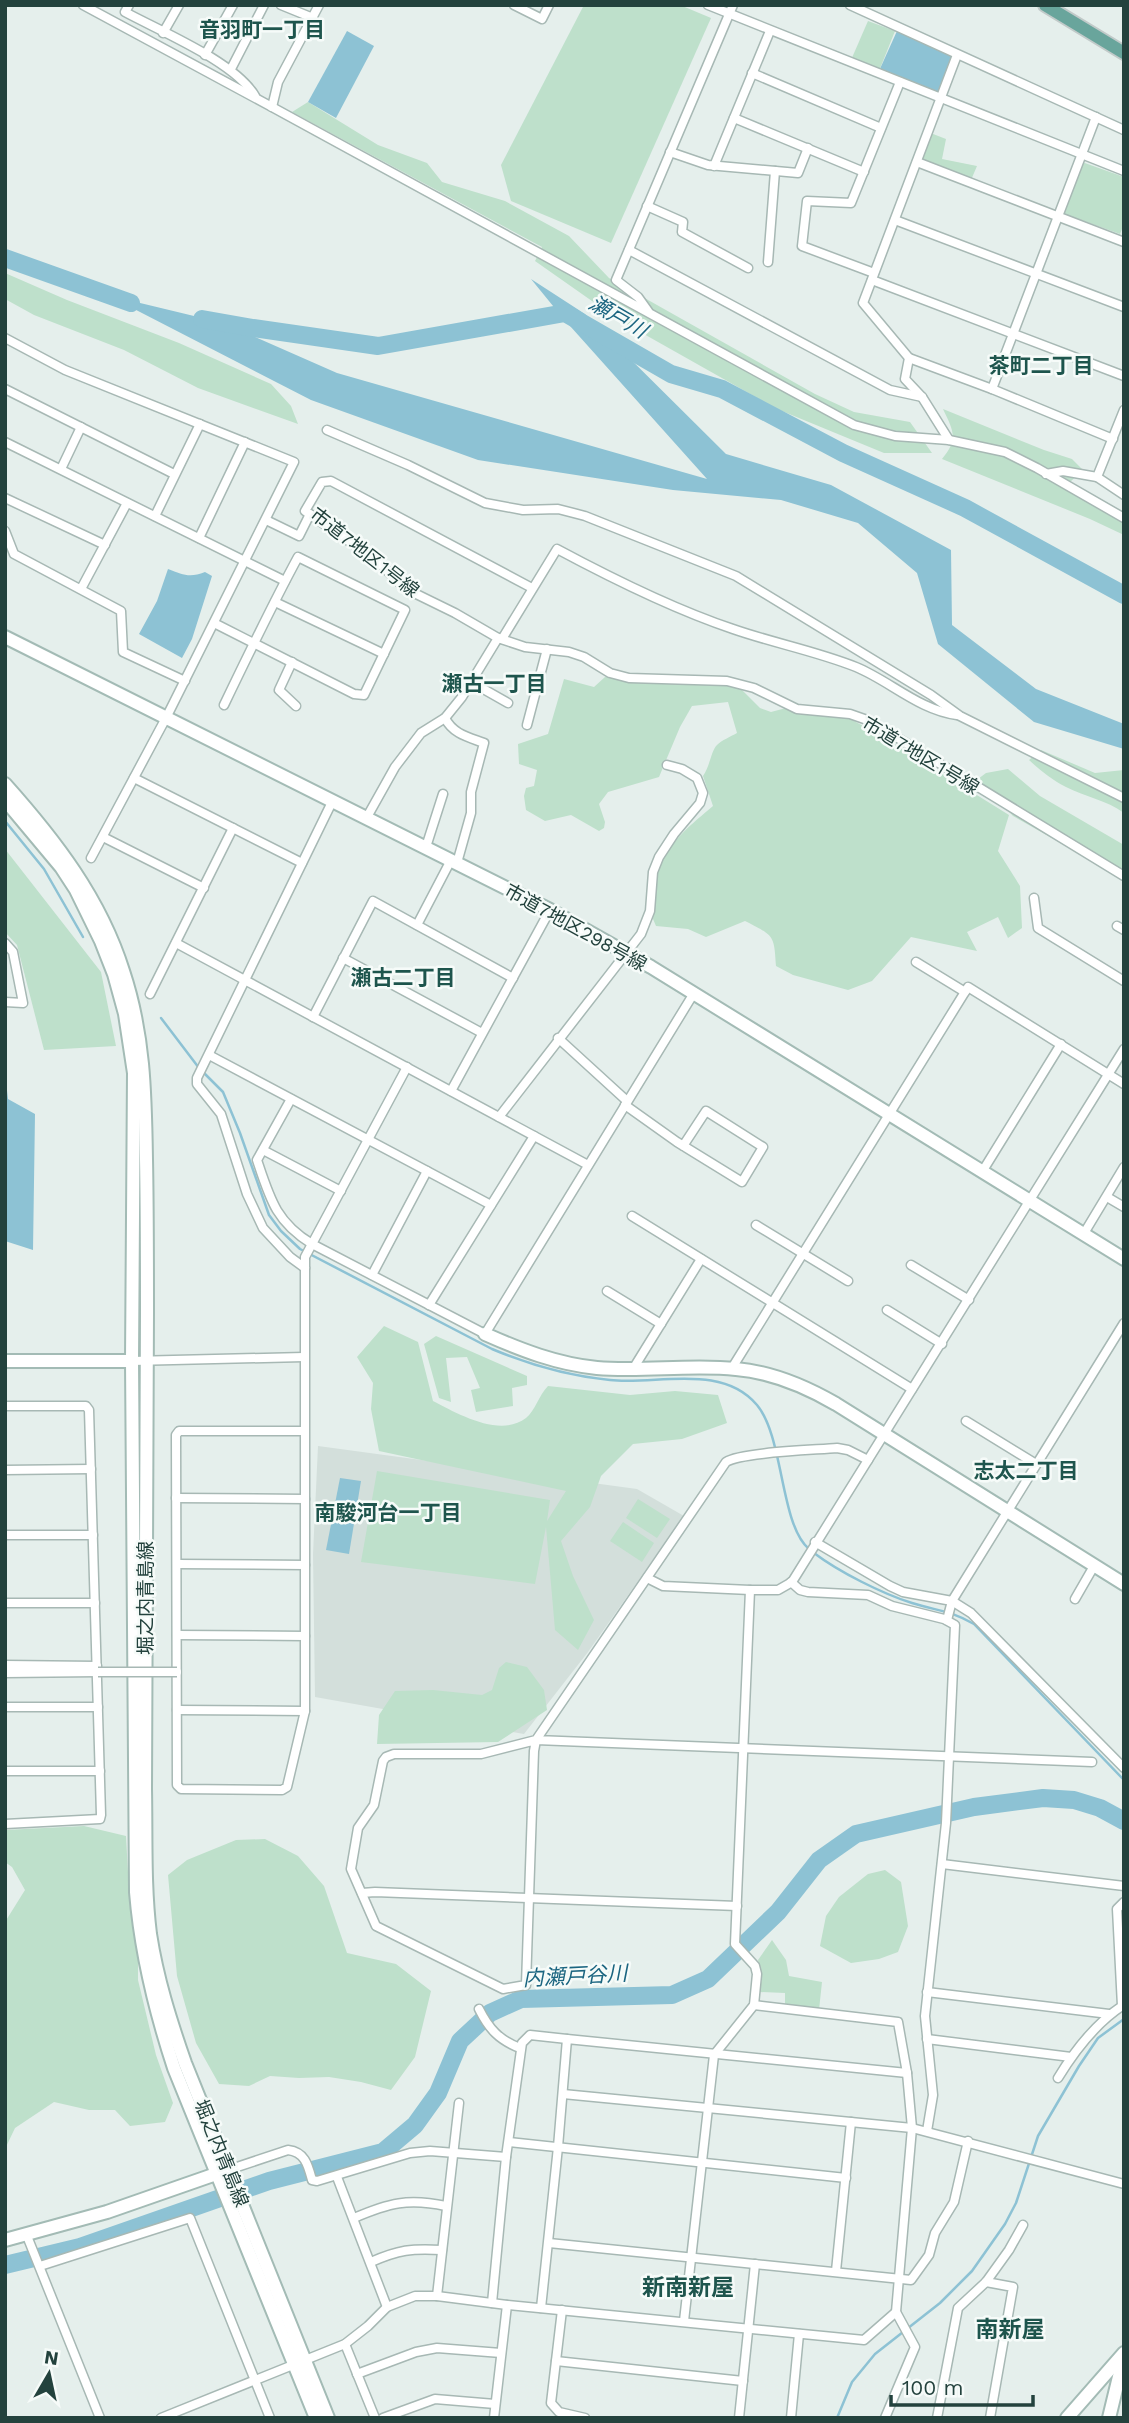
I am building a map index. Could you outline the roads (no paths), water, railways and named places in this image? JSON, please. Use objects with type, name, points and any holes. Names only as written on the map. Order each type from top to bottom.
[{"type":"main road","points":[[1045,5],[1124,53]]},
{"type":"main road","name":"市道7地区298号線","points":[[6,640],[167,716],[550,910],[694,993],[1124,1259]]},
{"type":"main road","name":"堀之内青島線","points":[[5,784],[66,858],[86,888],[109,933],[135,1012],[144,1074],[147,1361],[145,1801],[150,1931],[167,2011],[225,2178]]},
{"type":"main road","name":"堀之内青島線","points":[[5,800],[54,858],[76,890],[110,963],[125,1014],[134,1073],[132,1361],[136,1892],[140,1935],[156,2011],[170,2057],[225,2178],[300,2362],[328,2418]]},
{"type":"main road","points":[[485,1334],[544,1358],[597,1368],[732,1368],[775,1376],[799,1384],[1124,1584]]},
{"type":"main road","points":[[5,1361],[132,1361]]},
{"type":"main road","points":[[5,2240],[29,2242],[107,2212],[225,2178]]},
{"type":"main road","points":[[1067,2418],[1124,2354]]},
{"type":"main road","points":[[1109,2418],[1124,2354]]},
{"type":"main road","name":"堀之内青島線","points":[[300,2362],[316,2418]]},
{"type":"street","points":[[83,5],[854,425],[895,436],[949,440],[1005,452],[1124,518]]},
{"type":"street","points":[[129,5],[125,12],[231,69],[248,83],[256,98]]},
{"type":"street","points":[[163,33],[179,5]]},
{"type":"street","points":[[205,55],[233,5]]},
{"type":"street","points":[[231,69],[264,5]]},
{"type":"street","points":[[281,5],[313,18]]},
{"type":"street","points":[[272,107],[278,82],[319,5]]},
{"type":"street","points":[[514,5],[542,19],[549,5]]},
{"type":"street","points":[[708,5],[731,10],[770,31],[1124,171]]},
{"type":"street","points":[[850,5],[873,9],[957,55],[1124,130]]},
{"type":"street","points":[[652,315],[638,297],[616,280],[731,10]]},
{"type":"street","points":[[714,166],[770,31]]},
{"type":"street","points":[[957,55],[863,303],[909,358],[1113,439]]},
{"type":"street","points":[[752,73],[881,128]]},
{"type":"street","points":[[900,82],[851,203],[807,201],[803,246],[1013,334],[1124,376]]},
{"type":"street","points":[[992,389],[1096,117]]},
{"type":"street","points":[[734,118],[864,172]]},
{"type":"street","points":[[670,152],[714,166],[798,173],[808,148]]},
{"type":"street","points":[[917,162],[1123,240]]},
{"type":"street","points":[[768,262],[775,171]]},
{"type":"street","points":[[647,206],[683,222],[682,232],[748,268]]},
{"type":"street","points":[[895,220],[1124,307]]},
{"type":"street","points":[[629,250],[890,390],[922,397]]},
{"type":"street","points":[[6,340],[65,370],[294,462],[185,681],[91,858]]},
{"type":"street","points":[[909,358],[905,379],[922,397],[949,440]]},
{"type":"street","points":[[5,389],[174,474]]},
{"type":"street","points":[[1097,477],[1124,410]]},
{"type":"street","points":[[155,516],[200,424]]},
{"type":"street","points":[[61,470],[81,427]]},
{"type":"street","points":[[327,430],[408,465],[485,503],[523,510],[558,509],[585,516],[736,576],[931,695],[960,716],[1124,798]]},
{"type":"street","points":[[5,442],[285,581]]},
{"type":"street","points":[[199,538],[245,442]]},
{"type":"street","points":[[1046,474],[1063,471],[1097,477],[1124,495]]},
{"type":"street","name":"市道7地区1号線","points":[[532,588],[331,481],[322,481],[305,511],[376,560],[406,589],[455,612],[500,638],[526,647],[569,652],[610,673],[629,678],[727,681],[754,688],[797,709],[850,714],[870,721],[1124,876]]},
{"type":"street","points":[[5,498],[105,545]]},
{"type":"street","points":[[81,589],[127,503]]},
{"type":"street","points":[[266,520],[299,536],[310,514]]},
{"type":"street","points":[[5,531],[14,554],[121,611],[123,652],[185,681]]},
{"type":"street","points":[[367,817],[395,767],[421,733],[445,718],[557,549],[613,579],[720,624],[859,668],[930,708],[960,716]]},
{"type":"street","points":[[214,623],[255,643],[354,694],[364,695],[405,611],[298,556],[285,581],[255,643],[224,705]]},
{"type":"street","points":[[275,602],[384,654]]},
{"type":"street","points":[[527,725],[547,649]]},
{"type":"street","points":[[292,662],[279,690],[296,706]]},
{"type":"street","points":[[471,681],[508,703]]},
{"type":"street","points":[[417,925],[454,861],[471,813],[471,792],[484,743],[456,732],[450,728],[445,718]]},
{"type":"street","points":[[499,1117],[641,934],[650,911],[653,872],[659,857],[700,803],[703,793],[697,778],[682,769],[667,765]]},
{"type":"street","points":[[134,778],[302,863]]},
{"type":"street","points":[[426,847],[443,794]]},
{"type":"street","points":[[305,1268],[290,1257],[263,1228],[254,1211],[221,1114],[197,1084],[197,1078],[333,800]]},
{"type":"street","points":[[150,994],[233,828]]},
{"type":"street","points":[[103,837],[204,888]]},
{"type":"street","points":[[1034,898],[1038,928],[1124,981]]},
{"type":"street","points":[[313,1017],[373,901],[513,978]]},
{"type":"street","points":[[451,1091],[550,910]]},
{"type":"street","points":[[5,943],[23,1003],[5,1002]]},
{"type":"street","points":[[176,943],[588,1165]]},
{"type":"street","points":[[343,958],[482,1033]]},
{"type":"street","points":[[916,962],[965,992]]},
{"type":"street","points":[[732,1368],[968,987],[1124,1084]]},
{"type":"street","points":[[291,1099],[257,1160],[270,1199],[289,1228],[311,1245],[485,1334],[694,993]]},
{"type":"street","points":[[558,1038],[626,1103],[683,1146],[742,1182],[762,1147],[706,1111],[683,1146]]},
{"type":"street","points":[[982,1172],[1060,1044]]},
{"type":"street","points":[[647,1578],[663,1586],[750,1590],[778,1590],[791,1582],[1124,1049]]},
{"type":"street","points":[[207,1059],[291,1099],[491,1205]]},
{"type":"street","points":[[305,1431],[179,1431],[176,1435],[177,1785],[181,1789],[282,1790],[288,1787],[305,1710],[305,1431],[304,1357],[305,1257],[407,1068]]},
{"type":"street","points":[[429,1305],[534,1136]]},
{"type":"street","points":[[263,1150],[341,1191]]},
{"type":"street","points":[[1083,1235],[1124,1167]]},
{"type":"street","points":[[372,1275],[427,1171]]},
{"type":"street","points":[[1107,1197],[1124,1207]]},
{"type":"street","points":[[632,1216],[912,1389]]},
{"type":"street","points":[[757,1225],[848,1282]]},
{"type":"street","points":[[633,1369],[701,1259]]},
{"type":"street","points":[[911,1265],[968,1300]]},
{"type":"street","points":[[607,1291],[661,1324]]},
{"type":"street","points":[[887,1310],[942,1344]]},
{"type":"street","points":[[947,1620],[951,1602],[1124,1323]]},
{"type":"street","points":[[132,1361],[304,1357]]},
{"type":"street","points":[[5,1406],[86,1406],[89,1410],[100,1770],[100,1819],[5,1824]]},
{"type":"street","points":[[966,1422],[1036,1464]]},
{"type":"street","points":[[868,1460],[848,1450],[837,1448],[729,1459],[536,1740],[526,1985],[503,1989],[376,1926],[351,1869],[358,1828],[374,1805],[383,1761],[386,1756],[394,1754],[481,1754],[536,1740],[1092,1762]]},
{"type":"street","points":[[5,1469],[91,1469]]},
{"type":"street","points":[[176,1498],[305,1499]]},
{"type":"street","points":[[5,1535],[93,1535]]},
{"type":"street","points":[[815,1543],[890,1586],[904,1592],[951,1602],[971,1613],[1124,1768]]},
{"type":"street","points":[[177,1564],[305,1565]]},
{"type":"street","points":[[1074,1599],[1094,1566]]},
{"type":"street","points":[[791,1582],[800,1590],[808,1592],[869,1595],[892,1606],[947,1620],[955,1625],[947,1810],[925,2016],[933,2095],[927,2131]]},
{"type":"street","points":[[684,2321],[714,2055],[754,2005],[757,1974],[749,1958],[735,1944],[750,1590]]},
{"type":"street","points":[[5,1603],[95,1603]]},
{"type":"street","points":[[177,1635],[305,1636]]},
{"type":"street","points":[[5,1665],[177,1672]]},
{"type":"street","points":[[5,1673],[98,1669]]},
{"type":"street","points":[[5,1707],[98,1707]]},
{"type":"street","points":[[177,1710],[305,1710]]},
{"type":"street","points":[[5,1770],[100,1770]]},
{"type":"street","points":[[942,1864],[1124,1886]]},
{"type":"street","points":[[362,1894],[375,1892],[737,1906]]},
{"type":"street","points":[[1058,2078],[1088,2035],[1122,2006],[1117,1909],[1124,1902]]},
{"type":"street","points":[[927,1992],[1110,2014]]},
{"type":"street","points":[[754,2005],[898,2022],[908,2073],[912,2128],[896,2312],[915,2347],[885,2418]]},
{"type":"street","points":[[479,2009],[486,2024],[497,2036],[520,2048]]},
{"type":"street","points":[[492,2303],[520,2048],[530,2035],[908,2073]]},
{"type":"street","points":[[541,2308],[563,2094],[566,2039]]},
{"type":"street","points":[[927,2039],[1071,2057]]},
{"type":"street","points":[[563,2094],[912,2128],[1124,2184]]},
{"type":"street","points":[[437,2296],[459,2103]]},
{"type":"street","points":[[836,2271],[851,2122]]},
{"type":"street","points":[[549,2244],[911,2280],[929,2255],[935,2233],[954,2202],[968,2141]]},
{"type":"street","points":[[509,2142],[846,2178]]},
{"type":"street","points":[[225,2178],[288,2150],[297,2151],[306,2159],[313,2180],[317,2181],[410,2153],[506,2157]]},
{"type":"street","points":[[337,2177],[387,2307]]},
{"type":"street","points":[[354,2218],[387,2204],[410,2200],[446,2206]]},
{"type":"street","points":[[40,2266],[190,2218],[270,2418]]},
{"type":"street","points":[[937,2418],[958,2308],[986,2282],[1023,2225]]},
{"type":"street","points":[[29,2242],[100,2418]]},
{"type":"street","points":[[371,2262],[406,2249],[442,2250]]},
{"type":"street","points":[[739,2418],[755,2264]]},
{"type":"street","points":[[986,2282],[1013,2287],[990,2418]]},
{"type":"street","points":[[161,2418],[345,2344],[387,2307],[415,2296],[437,2296],[864,2340],[896,2312]]},
{"type":"street","points":[[494,2418],[507,2305]]},
{"type":"street","points":[[562,2310],[551,2403],[559,2412],[585,2418]]},
{"type":"street","points":[[791,2418],[799,2334]]},
{"type":"street","points":[[345,2344],[375,2418]]},
{"type":"street","points":[[357,2374],[415,2352],[437,2348],[501,2354]]},
{"type":"street","points":[[556,2361],[743,2381]]},
{"type":"street","points":[[383,2418],[435,2399],[495,2404]]},
{"type":"water","points":[[347,31],[374,46],[336,118],[308,102]]},
{"type":"water","points":[[897,31],[953,57],[938,93],[879,71]]},
{"type":"water","points":[[531,279],[585,314],[726,454],[831,485],[951,550],[952,625],[1036,689],[1124,724],[1124,749],[1034,722],[938,644],[917,573],[858,523],[781,500],[673,490],[478,460],[311,400],[107,295],[223,323],[337,373],[707,479]]},
{"type":"water","points":[[168,569],[186,575],[205,572],[212,576],[192,639],[182,658],[139,634],[157,601]]},
{"type":"water","points":[[5,1073],[8,1099],[35,1114],[33,1250],[5,1241]]},
{"type":"water","points":[[340,1478],[361,1481],[349,1554],[326,1550]]},
{"type":"waterway","name":"瀬戸川","points":[[5,258],[131,303]]},
{"type":"waterway","name":"瀬戸川","points":[[202,319],[378,346],[565,313],[671,374],[722,389],[843,453],[965,508],[1124,595]]},
{"type":"waterway","points":[[5,821],[44,869],[83,937]]},
{"type":"waterway","points":[[161,1018],[199,1068]]},
{"type":"waterway","points":[[204,1073],[223,1092],[269,1215],[300,1249],[492,1349],[535,1365],[610,1380],[708,1380],[743,1392],[757,1405],[766,1419],[792,1521],[809,1549]]},
{"type":"waterway","points":[[814,1553],[848,1575],[888,1594],[950,1613],[974,1624],[1124,1780]]},
{"type":"waterway","name":"内瀬戸谷川","points":[[5,2265],[80,2247],[269,2181],[383,2152],[415,2125],[438,2093],[460,2041],[490,2013],[521,1999],[672,1995],[708,1979],[778,1912],[819,1860],[856,1834],[974,1807],[1043,1798],[1074,1800],[1100,1808],[1124,1821]]},
{"type":"waterway","points":[[837,2418],[852,2382],[875,2354],[940,2303],[972,2271],[1005,2224],[1016,2203],[1038,2136],[1079,2066],[1098,2038],[1124,2019]]},
{"type":"district","name":"音羽町一丁目","points":[[262,30]]},
{"type":"district","name":"茶町二丁目","points":[[1041,366]]},
{"type":"district","name":"瀬古一丁目","points":[[494,684]]},
{"type":"district","name":"瀬古二丁目","points":[[403,978]]},
{"type":"district","name":"志太二丁目","points":[[1026,1471]]},
{"type":"district","name":"南駿河台一丁目","points":[[388,1513]]},
{"type":"district","name":"新南新屋","points":[[688,2287]]},
{"type":"district","name":"南新屋","points":[[1010,2329]]}]
